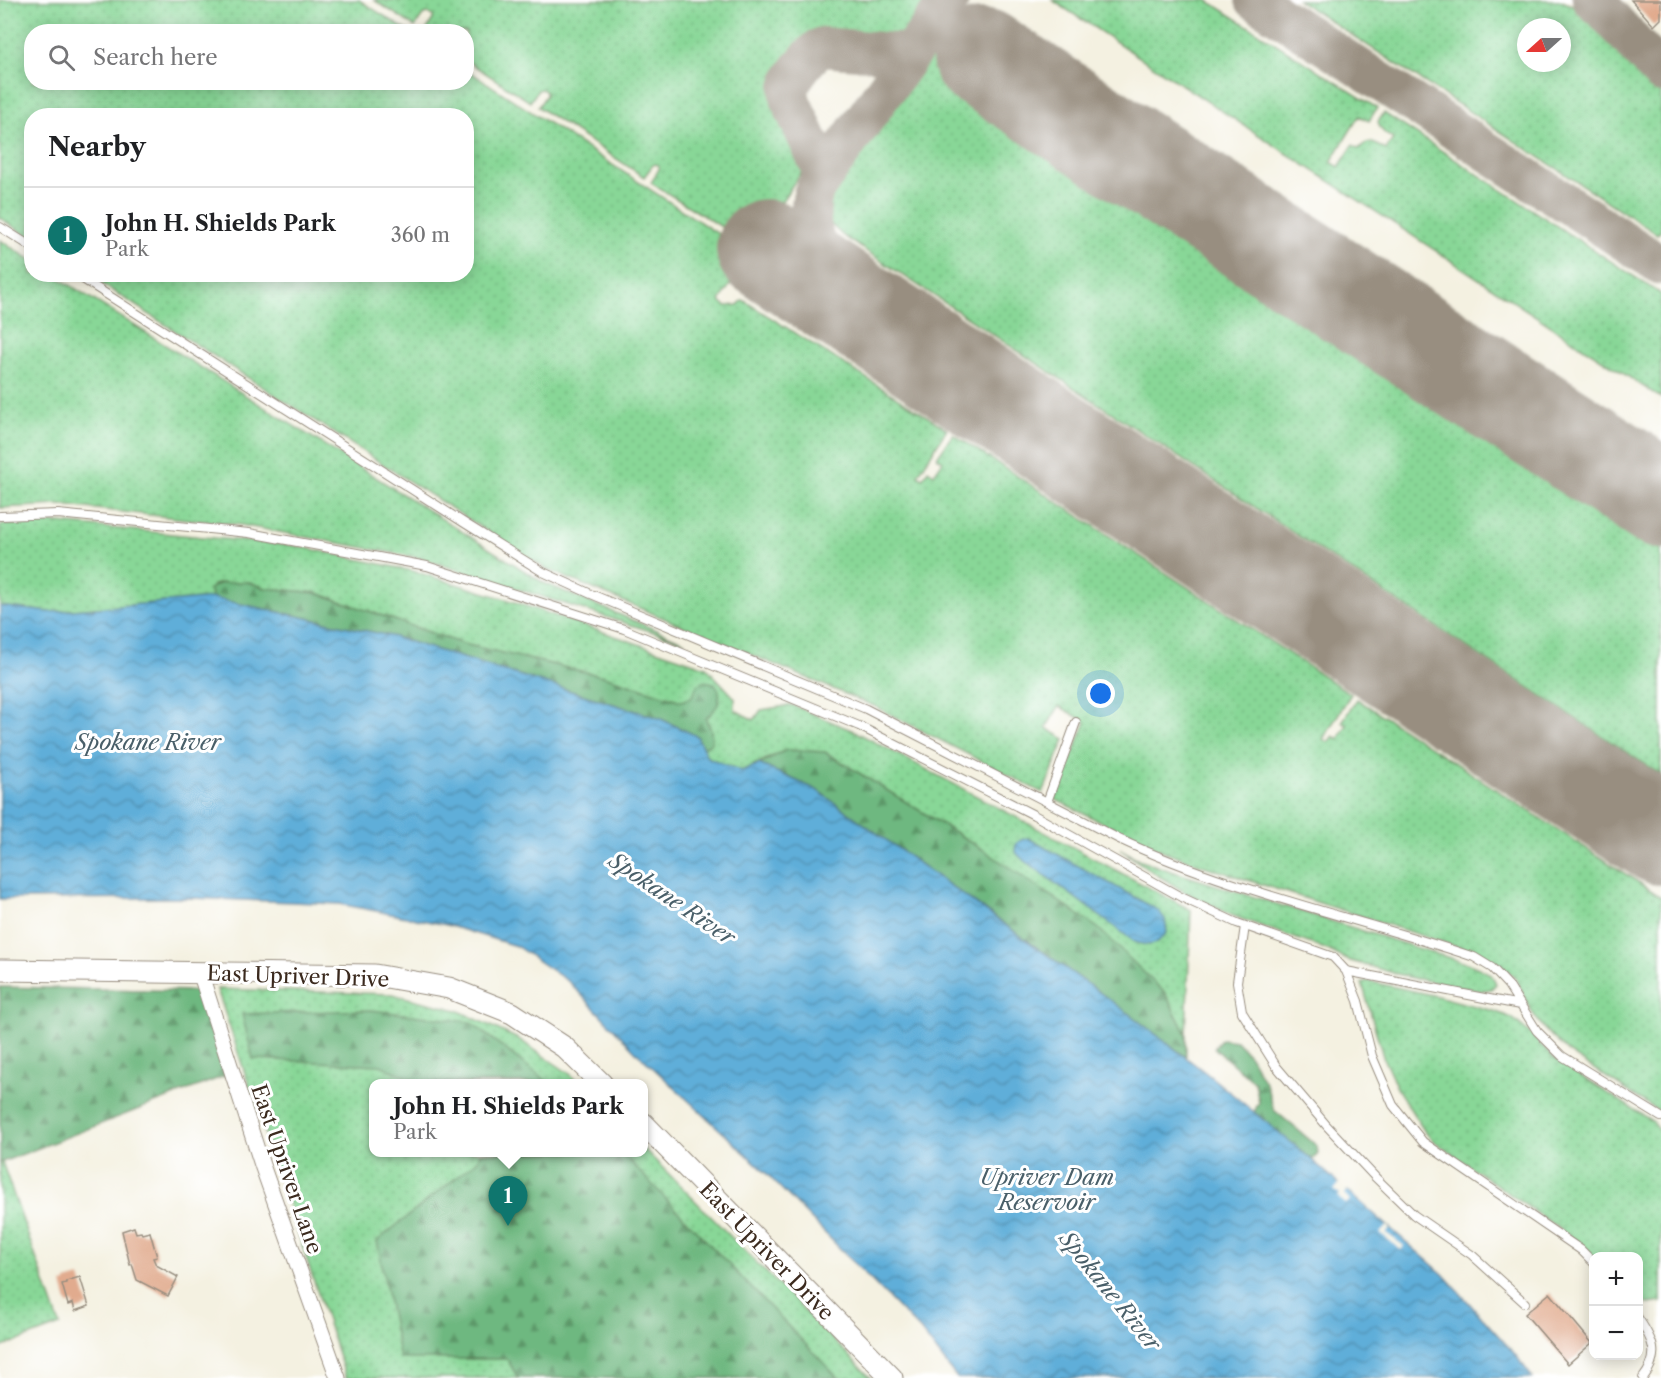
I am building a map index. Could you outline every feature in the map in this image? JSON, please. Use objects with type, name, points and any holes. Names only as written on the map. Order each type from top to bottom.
[{"type":"main road","name":"East Upriver Drive","points":[[0,970],[375,975],[449,988],[513,1013],[564,1047],[598,1079]]},
{"type":"main road","name":"East Upriver Drive","points":[[648,1129],[892,1378]]},
{"type":"street","name":"East Upriver Lane","points":[[200,972],[262,1165],[338,1378]]},
{"type":"lane","points":[[0,227],[24,242]]},
{"type":"lane","points":[[87,282],[543,572],[866,709],[1138,848],[1196,871],[1474,957],[1492,968],[1508,985],[1537,1030],[1562,1056],[1661,1117]]},
{"type":"lane","points":[[0,516],[58,514],[261,535],[427,566],[624,629],[859,726],[1034,815],[1181,897],[1245,926],[1332,957],[1346,970],[1358,1001],[1372,1056],[1393,1105],[1423,1142],[1581,1250],[1589,1259]]},
{"type":"lane","points":[[1047,802],[1076,722]]},
{"type":"lane","points":[[1245,926],[1237,982],[1242,1012],[1276,1066],[1335,1135],[1414,1215],[1472,1255],[1525,1303]]},
{"type":"lane","points":[[1346,970],[1520,1005]]},
{"type":"lane","points":[[1643,1325],[1650,1335],[1654,1353],[1650,1368],[1643,1378]]},
{"type":"green space","points":[[0,0],[359,0],[397,24],[24,24],[24,90],[474,90],[474,75],[749,254],[720,301],[726,306],[738,305],[743,300],[947,429],[918,475],[923,478],[928,470],[934,474],[943,461],[937,457],[953,434],[1351,694],[1323,739],[1328,742],[1333,736],[1338,739],[1347,725],[1342,722],[1357,699],[1661,897],[1661,1113],[1568,1052],[1544,1029],[1532,1012],[1516,978],[1499,964],[1476,953],[1201,865],[1150,846],[1054,799],[1086,722],[1059,706],[1046,728],[1065,739],[1043,793],[874,706],[546,569],[99,282],[474,282],[474,108],[24,108],[24,233],[0,218]]},
{"type":"green space","points":[[374,0],[935,0],[905,42],[812,34],[772,89],[806,165],[752,246],[651,183],[659,166],[655,164],[652,166],[644,177],[538,107],[546,95],[542,89],[538,90],[530,102],[474,66],[474,24],[430,24],[433,16],[428,13],[424,14],[417,24],[410,24]]},
{"type":"green space","points":[[1052,0],[1207,0],[1377,108],[1369,121],[1359,116],[1331,162],[1339,167],[1353,145],[1359,149],[1369,142],[1386,150],[1393,139],[1379,125],[1378,122],[1384,113],[1661,294],[1661,398]]},
{"type":"green space","points":[[1298,0],[1559,0],[1585,10],[1596,18],[1661,89],[1661,231],[1657,234]]},
{"type":"green space","points":[[983,15],[1661,458],[1661,775],[842,235],[832,225],[825,211],[829,191],[947,25],[959,18]]},
{"type":"green space","points":[[0,240],[24,255],[24,282],[65,282],[544,583],[685,642],[420,558],[241,525],[59,505],[0,508]]},
{"type":"green space","points":[[59,523],[297,546],[413,571],[506,599],[706,667],[735,698],[735,710],[754,720],[761,710],[792,705],[856,732],[1191,910],[1186,1034],[1165,993],[982,849],[825,752],[786,750],[741,771],[707,757],[703,748],[707,746],[711,730],[706,719],[710,713],[694,695],[689,700],[681,701],[607,677],[463,644],[317,593],[265,588],[248,582],[220,583],[213,585],[210,594],[213,598],[49,612],[0,606],[0,525]]},
{"type":"green space","points":[[248,582],[265,588],[317,593],[463,644],[607,677],[681,701],[692,696],[697,685],[712,683],[718,689],[719,698],[717,706],[706,719],[711,730],[712,742],[703,748],[697,736],[659,718],[391,636],[213,598],[209,590],[222,583]]},
{"type":"green space","points":[[786,750],[825,752],[982,849],[1098,928],[1165,993],[1186,1034],[1186,1057],[1120,1007],[815,789],[759,764]]},
{"type":"green space","points":[[1120,849],[1142,861],[1171,871],[1469,964],[1489,974],[1496,984],[1491,989],[1480,991],[1408,977],[1347,960],[1328,950],[1231,915],[1185,892]]},
{"type":"green space","points":[[1367,981],[1437,996],[1512,1018],[1531,1034],[1554,1059],[1652,1121],[1661,1132],[1661,1302],[1643,1303],[1643,1252],[1589,1252],[1434,1141],[1425,1132],[1398,1090],[1384,1060],[1362,983]]},
{"type":"green space","points":[[0,987],[200,991],[227,1075],[0,1163]]},
{"type":"green space","points":[[217,989],[392,994],[457,1010],[520,1040],[575,1079],[369,1079],[369,1157],[648,1157],[648,1153],[871,1378],[346,1378]]},
{"type":"green space","points":[[371,1010],[470,1022],[544,1079],[412,1079],[380,1065],[253,1059],[242,1014]]},
{"type":"green space","points":[[1222,1039],[1236,1041],[1250,1056],[1266,1084],[1274,1110],[1317,1146],[1318,1154],[1312,1160],[1254,1112],[1259,1102],[1255,1083],[1214,1048]]},
{"type":"green space","points":[[479,1157],[626,1157],[838,1378],[518,1378],[507,1359],[400,1359],[377,1241]]},
{"type":"green space","points":[[2,1162],[60,1325],[0,1348],[0,1163]]},
{"type":"water","name":"Upriver Dam Reservoir","points":[[213,598],[391,636],[659,718],[697,736],[707,757],[741,771],[759,764],[815,789],[1120,1007],[1297,1147],[1443,1274],[1514,1353],[1533,1378],[957,1378],[921,1331],[760,1167],[636,1052],[569,982],[516,946],[447,925],[340,904],[192,898],[0,899],[0,606],[49,612]]},
{"type":"water","points":[[1028,838],[1158,910],[1165,919],[1167,932],[1153,944],[1145,945],[1135,942],[1020,857],[1015,851],[1016,844]]},
{"type":"pier","points":[[1341,1182],[1349,1188],[1344,1194],[1350,1200],[1346,1204],[1338,1197],[1340,1194],[1334,1190]]},
{"type":"pier","points":[[1387,1226],[1390,1228],[1386,1233],[1404,1246],[1401,1250],[1380,1233]]},
{"type":"building","points":[[1631,0],[1661,0],[1661,19],[1654,26]]},
{"type":"building","points":[[134,1227],[136,1233],[150,1232],[157,1257],[153,1258],[156,1265],[178,1277],[168,1296],[137,1280],[132,1264],[130,1265],[122,1231]]},
{"type":"building","points":[[80,1277],[89,1306],[75,1311],[73,1303],[68,1305],[62,1284]]},
{"type":"building","points":[[1550,1293],[1589,1339],[1589,1346],[1568,1364],[1525,1314]]},
{"type":"taxiway","points":[[834,294],[820,259],[813,232],[811,207],[814,192],[949,0]]},
{"type":"taxiway","points":[[1255,0],[1661,265]]},
{"type":"taxiway","points":[[1592,0],[1604,10],[1661,73]]},
{"type":"taxiway","points":[[819,183],[822,170],[790,98],[790,87],[803,64],[822,47],[895,53],[904,53],[915,47]]},
{"type":"runway","points":[[982,58],[1661,499]]},
{"type":"runway","points":[[766,249],[1661,835]]},
{"type":"place","name":"John H. Shields Park","points":[[508,1226]]},
{"type":"water label","name":"Spokane River","points":[[148,742]]},
{"type":"water label","name":"Spokane River","points":[[672,899]]},
{"type":"water label","name":"Spokane River","points":[[1110,1291]]}]
